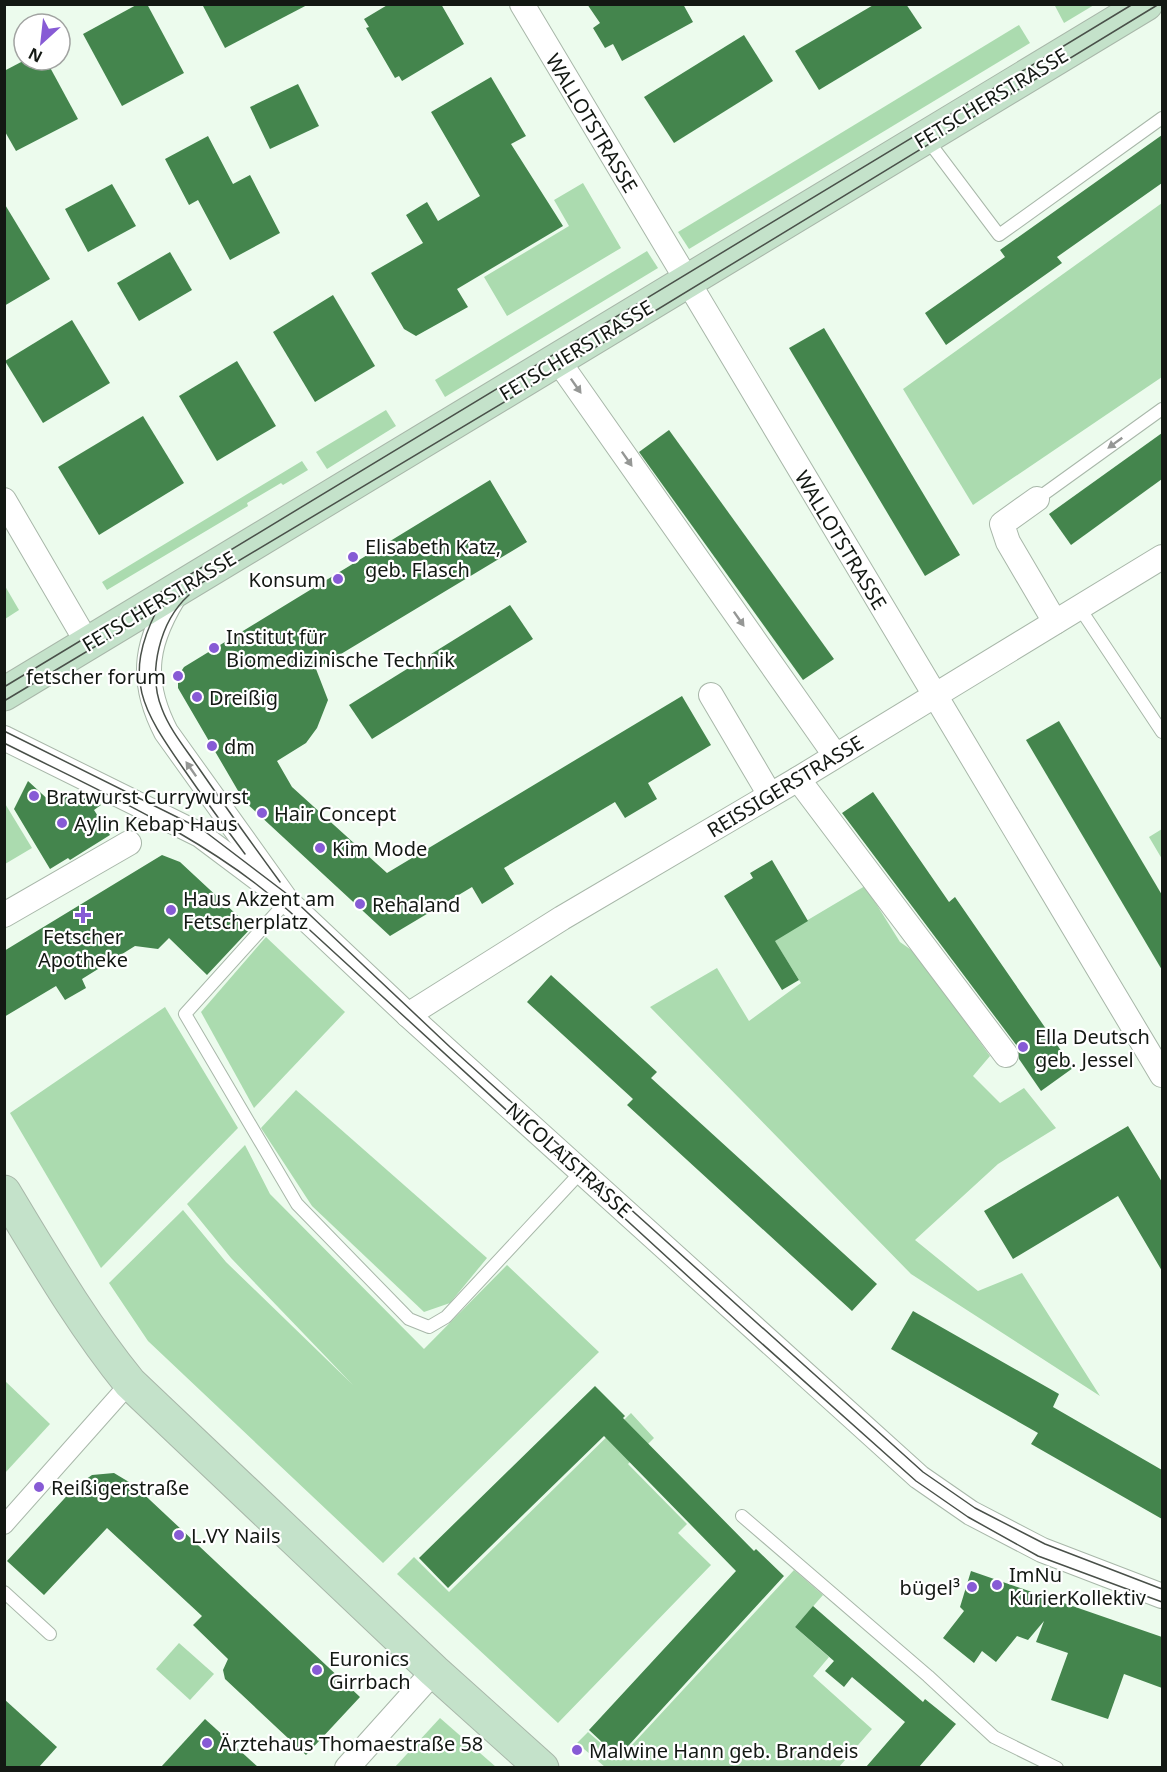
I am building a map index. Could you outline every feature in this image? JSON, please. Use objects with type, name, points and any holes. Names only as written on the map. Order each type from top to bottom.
[{"type":"main road","name":"FETSCHERSTRASSE","points":[[4,694],[559,362],[1146,4]]},
{"type":"main road","points":[[4,1192],[75,1309],[130,1383],[434,1671],[542,1767]]},
{"type":"street","name":"WALLOTSTRASSE","points":[[522,4],[1162,1075]]},
{"type":"street","points":[[559,362],[835,755]]},
{"type":"street","points":[[1037,499],[1002,524],[1008,542],[1054,622]]},
{"type":"street","points":[[4,500],[88,644]]},
{"type":"street","name":"REISSIGERSTRASSE","points":[[408,1016],[562,918],[798,779],[1162,557]]},
{"type":"street","name":"NICOLAISTRASSE","points":[[179,589],[150,648],[148,687],[154,710],[166,732],[287,901],[408,1016],[919,1477],[971,1513],[1033,1545],[1162,1596]]},
{"type":"street","points":[[711,695],[770,795]]},
{"type":"street","points":[[4,738],[200,835],[287,901]]},
{"type":"street","points":[[798,779],[1006,1055]]},
{"type":"street","points":[[4,915],[129,843]]},
{"type":"street","points":[[4,1525],[130,1383]]},
{"type":"street","points":[[348,1767],[434,1671]]},
{"type":"lane","points":[[926,138],[999,235],[1162,118]]},
{"type":"lane","points":[[1037,499],[1162,409]]},
{"type":"lane","points":[[1079,608],[1162,732]]},
{"type":"lane","points":[[287,901],[185,1014],[297,1203],[409,1319],[429,1327],[446,1317],[581,1172]]},
{"type":"lane","points":[[742,1516],[928,1676],[994,1737],[1058,1767]]},
{"type":"lane","points":[[4,1592],[50,1634]]},
{"type":"green space","points":[[1054,4],[1094,4],[1094,5],[1064,23]]},
{"type":"green space","points":[[1019,25],[1030,43],[689,249],[678,232]]},
{"type":"green space","points":[[583,183],[621,248],[507,316],[484,277],[569,226],[554,200]]},
{"type":"green space","points":[[1162,203],[1162,377],[973,505],[903,389]]},
{"type":"green space","points":[[647,251],[658,268],[445,397],[435,380]]},
{"type":"green space","points":[[386,410],[396,426],[327,469],[316,452]]},
{"type":"green space","points":[[302,461],[308,470],[247,503],[248,506],[107,590],[102,582]]},
{"type":"green space","points":[[5,586],[19,610],[4,619]]},
{"type":"green space","points":[[4,802],[32,848],[5,864],[4,864]]},
{"type":"green space","points":[[1162,829],[1162,859],[1149,837]]},
{"type":"green space","points":[[865,886],[900,942],[917,954],[990,1056],[973,1076],[1000,1103],[1024,1088],[1056,1128],[998,1164],[915,1240],[978,1291],[1022,1273],[1100,1396],[911,1274],[650,1007],[717,968],[749,1021],[801,983],[774,940]]},
{"type":"green space","points":[[266,937],[345,1012],[254,1108],[201,1012]]},
{"type":"green space","points":[[165,1007],[238,1128],[101,1268],[10,1113]]},
{"type":"green space","points":[[296,1090],[487,1258],[450,1303],[424,1312],[312,1206],[261,1128]]},
{"type":"green space","points":[[245,1145],[270,1194],[424,1349],[507,1265],[599,1352],[383,1563],[148,1341],[109,1283],[183,1210],[226,1262],[353,1385],[231,1258],[187,1204]]},
{"type":"green space","points":[[4,1380],[50,1424],[5,1473],[4,1472]]},
{"type":"green space","points":[[631,1413],[654,1438],[628,1464],[687,1524],[678,1533],[711,1565],[558,1723],[397,1574],[414,1557],[449,1592]]},
{"type":"green space","points":[[794,1570],[823,1595],[795,1627],[829,1657],[813,1676],[872,1729],[839,1767],[605,1767],[577,1743],[588,1732],[619,1759]]},
{"type":"green space","points":[[179,1643],[214,1674],[190,1700],[156,1669]]},
{"type":"green space","points":[[440,1718],[496,1767],[395,1767]]},
{"type":"building","points":[[138,4],[147,4],[184,73],[122,106],[83,34]]},
{"type":"building","points":[[202,4],[309,4],[225,48]]},
{"type":"building","points":[[389,4],[441,4],[464,44],[402,81],[399,76],[395,78],[366,28],[369,27],[364,19]]},
{"type":"building","points":[[587,4],[683,4],[693,22],[622,61],[613,44],[605,48],[593,28],[600,23]]},
{"type":"building","points":[[875,4],[906,4],[922,28],[819,90],[795,51]]},
{"type":"building","points":[[744,35],[773,81],[674,143],[644,97]]},
{"type":"building","points":[[12,67],[12,72],[53,72],[78,119],[16,151],[4,130],[4,71]]},
{"type":"building","points":[[491,77],[526,136],[511,144],[563,226],[457,289],[468,307],[416,336],[404,329],[371,273],[423,243],[406,215],[427,202],[438,221],[480,196],[431,112]]},
{"type":"building","points":[[298,84],[319,126],[270,149],[250,107]]},
{"type":"building","points":[[1162,135],[1162,183],[1057,257],[1062,263],[946,345],[925,313],[1005,257],[1000,250]]},
{"type":"building","points":[[208,136],[233,184],[250,175],[280,233],[230,260],[198,200],[189,205],[165,159]]},
{"type":"building","points":[[112,184],[136,226],[88,252],[65,209]]},
{"type":"building","points":[[4,203],[50,279],[4,306]]},
{"type":"building","points":[[170,252],[192,290],[139,321],[117,283]]},
{"type":"building","points":[[333,295],[375,366],[315,402],[273,332]]},
{"type":"building","points":[[72,320],[110,383],[43,423],[5,361]]},
{"type":"building","points":[[824,328],[960,555],[925,576],[789,348]]},
{"type":"building","points":[[237,361],[276,426],[217,461],[179,396]]},
{"type":"building","points":[[143,416],[184,483],[99,535],[58,467]]},
{"type":"building","points":[[669,430],[834,659],[803,680],[639,452]]},
{"type":"building","points":[[1162,433],[1162,479],[1071,545],[1049,514]]},
{"type":"building","points":[[490,480],[527,542],[316,669],[328,700],[317,728],[306,743],[277,761],[292,787],[387,873],[682,696],[711,745],[648,783],[657,799],[625,818],[615,802],[504,868],[514,884],[482,904],[472,887],[390,936],[244,801],[178,688],[178,676],[184,667]]},
{"type":"building","points":[[510,605],[533,639],[372,739],[349,705]]},
{"type":"building","points":[[1059,721],[1162,895],[1162,970],[1026,740]]},
{"type":"building","name":"Aylin Kebap Haus","points":[[28,781],[54,805],[72,793],[101,805],[94,810],[110,835],[70,860],[68,858],[50,869],[14,809]]},
{"type":"building","points":[[873,792],[949,902],[955,897],[1073,1068],[1041,1091],[1019,1059],[1017,1046],[842,813]]},
{"type":"building","points":[[162,855],[180,862],[251,928],[207,975],[169,938],[158,949],[135,946],[82,979],[86,988],[65,1000],[56,986],[4,1017],[4,951]]},
{"type":"building","points":[[772,860],[808,921],[775,941],[799,980],[782,990],[724,896],[753,878],[750,873]]},
{"type":"building","points":[[551,975],[657,1072],[651,1078],[877,1284],[852,1311],[627,1105],[633,1099],[527,1002]]},
{"type":"building","points":[[1128,1126],[1162,1182],[1162,1271],[1118,1196],[1013,1259],[984,1211]]},
{"type":"building","points":[[913,1311],[1059,1394],[1053,1407],[1162,1470],[1162,1519],[1031,1444],[1038,1433],[891,1349]]},
{"type":"building","points":[[595,1386],[625,1416],[623,1418],[754,1551],[756,1549],[784,1576],[618,1757],[589,1730],[736,1571],[604,1436],[448,1588],[419,1558]]},
{"type":"building","points":[[114,1473],[134,1485],[360,1697],[306,1755],[225,1679],[223,1670],[228,1659],[193,1625],[202,1616],[107,1528],[44,1595],[7,1561],[75,1487],[92,1475]]},
{"type":"building","points":[[971,1571],[1162,1637],[1162,1688],[1124,1674],[1108,1719],[1051,1700],[1068,1653],[1036,1642],[1044,1621],[1028,1640],[1017,1636],[996,1662],[982,1651],[974,1663],[943,1638],[964,1611],[960,1607]]},
{"type":"building","points":[[813,1606],[923,1702],[925,1699],[956,1724],[919,1767],[866,1767],[905,1722],[852,1677],[844,1687],[825,1671],[834,1661],[795,1627]]},
{"type":"building","points":[[4,1699],[57,1747],[39,1767],[4,1767]]},
{"type":"building","name":"Ärztehaus Thomaestraße 58","points":[[205,1719],[258,1767],[161,1767]]},
{"type":"tram line","points":[[4,687],[1133,4]]},
{"type":"tram line","points":[[4,701],[563,367],[1159,4]]},
{"type":"tram line","points":[[189,595],[170,619],[159,648],[156,679],[162,709],[178,739],[280,882]]},
{"type":"tram line","points":[[157,610],[146,634],[139,675],[148,711],[169,747],[245,854]]},
{"type":"tram line","points":[[4,731],[203,830],[291,897],[450,1047],[923,1472],[975,1508],[1045,1544],[1162,1589]]},
{"type":"tram line","points":[[4,743],[152,818],[223,861],[257,885],[289,911],[740,1324],[916,1481],[968,1517],[1038,1556],[1162,1602]]},
{"type":"place","name":"Elisabeth Katz, geb. Flasch","points":[[353,557]]},
{"type":"place","name":"Konsum","points":[[338,579]]},
{"type":"place","name":"Institut für Biomedizinische Technik","points":[[214,648]]},
{"type":"place","name":"fetscher forum","points":[[178,676]]},
{"type":"place","name":"Dreißig","points":[[197,697]]},
{"type":"place","name":"dm","points":[[212,746]]},
{"type":"place","name":"Bratwurst Currywurst","points":[[34,796]]},
{"type":"place","name":"Hair Concept","points":[[262,813]]},
{"type":"place","name":"Aylin Kebap Haus","points":[[62,823]]},
{"type":"place","name":"Kim Mode","points":[[320,848]]},
{"type":"place","name":"Rehaland","points":[[360,904]]},
{"type":"place","name":"Haus Akzent am Fetscherplatz","points":[[171,910]]},
{"type":"place","name":"Fetscher Apotheke","points":[[83,915]]},
{"type":"place","name":"Ella Deutsch geb. Jessel","points":[[1023,1047]]},
{"type":"place","name":"Reißigerstraße","points":[[39,1487]]},
{"type":"place","name":"L.VY Nails","points":[[179,1535]]},
{"type":"place","name":"ImNu KurierKollektiv","points":[[997,1585]]},
{"type":"place","name":"bügel³","points":[[972,1587]]},
{"type":"place","name":"Euronics Girrbach","points":[[317,1670]]},
{"type":"place","name":"Ärztehaus Thomaestraße 58","points":[[207,1743]]},
{"type":"place","name":"Malwine Hann geb. Brandeis","points":[[577,1750]]}]
